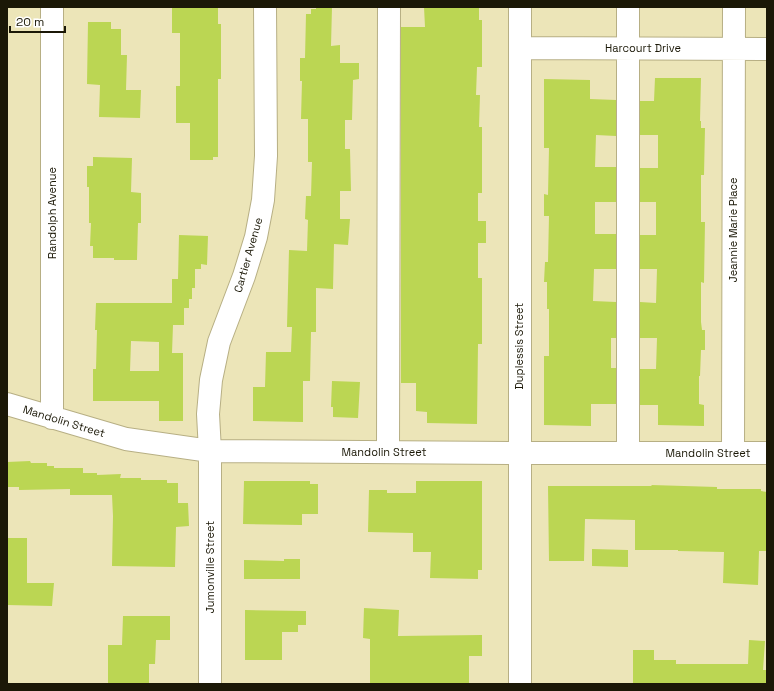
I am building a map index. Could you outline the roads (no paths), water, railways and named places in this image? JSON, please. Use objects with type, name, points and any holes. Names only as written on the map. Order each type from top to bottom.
[{"type":"street","name":"Randolph Avenue","points":[[52,7],[52,418]]},
{"type":"street","name":"Cartier Avenue","points":[[210,451],[208,414],[210,380],[219,342],[244,276],[256,237],[263,200],[266,156],[265,7]]},
{"type":"street","points":[[388,452],[389,7]]},
{"type":"street","name":"Duplessis Street","points":[[520,7],[520,684]]},
{"type":"street","points":[[628,7],[628,453]]},
{"type":"street","name":"Jeannie Marie Place","points":[[733,453],[734,7]]},
{"type":"street","name":"Harcourt Drive","points":[[520,48],[767,49]]},
{"type":"street","name":"Mandolin Street","points":[[7,404],[126,439],[210,451],[767,453]]},
{"type":"street","name":"Jumonville Street","points":[[210,451],[210,684]]}]
